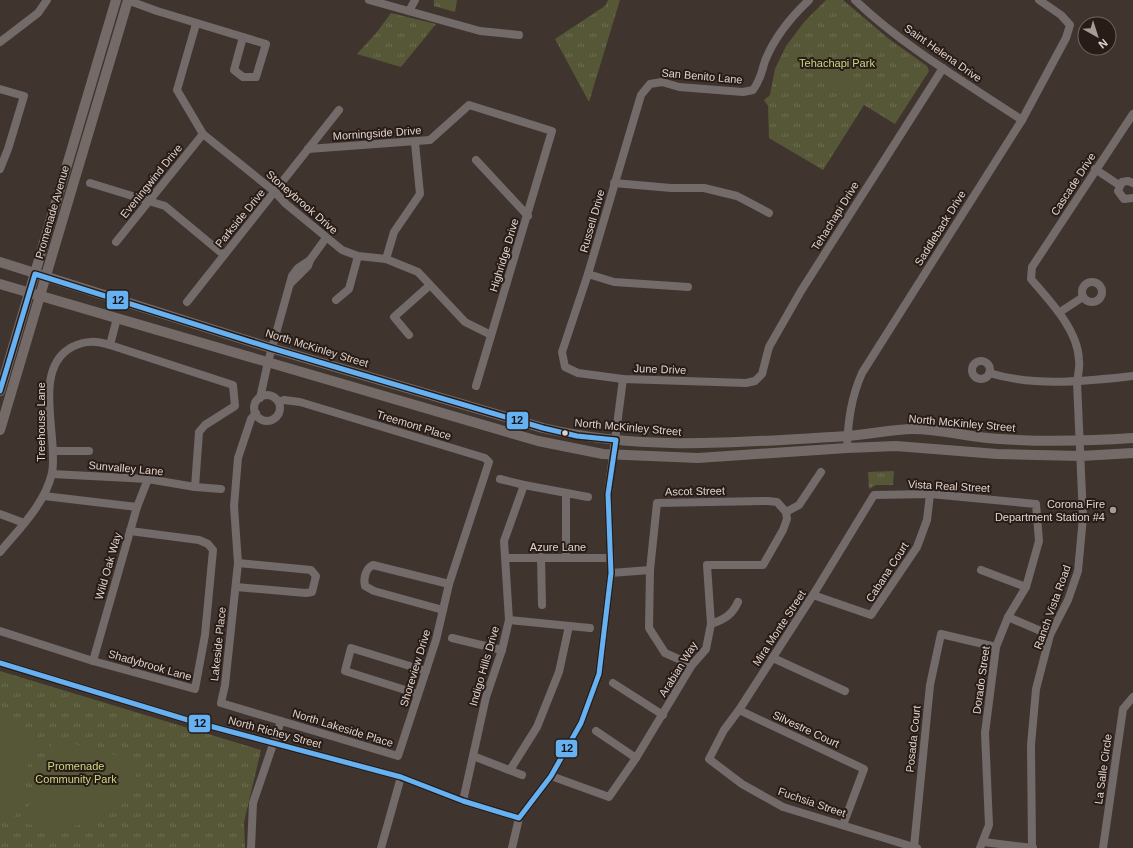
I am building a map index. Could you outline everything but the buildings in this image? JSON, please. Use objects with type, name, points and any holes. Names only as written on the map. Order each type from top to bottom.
[{"type":"main road","name":"Promenade Avenue","points":[[0,391],[116,0]]},
{"type":"main road","name":"Promenade Avenue","points":[[0,430],[127,0]]},
{"type":"main road","name":"North McKinley Street","points":[[0,262],[45,278],[271,348],[543,428],[577,436],[697,445],[847,436],[913,429],[1000,440],[1081,442],[1133,438]]},
{"type":"main road","points":[[0,284],[538,441],[570,449],[614,455],[698,458],[896,446],[997,454],[1081,456],[1133,453]]},
{"type":"street","points":[[0,42],[38,13],[47,0]]},
{"type":"street","points":[[127,0],[196,24],[243,37],[266,44],[256,77],[243,77],[234,70],[243,37]]},
{"type":"street","points":[[369,0],[480,31],[519,35]]},
{"type":"street","points":[[409,11],[415,0]]},
{"type":"street","name":"San Benito Lane","points":[[650,84],[662,82],[679,87],[743,92],[753,90],[760,80],[765,61],[781,32],[808,0]]},
{"type":"street","name":"Saint Helena Drive","points":[[855,0],[870,14],[943,68],[1022,120]]},
{"type":"street","name":"Saddleback Drive","points":[[847,448],[848,423],[853,392],[862,373],[1022,120],[1066,38],[1070,25],[1061,15],[1039,0]]},
{"type":"street","name":"Stoneybrook Drive","points":[[196,24],[177,90],[203,134],[275,192],[286,204],[342,250],[358,256],[386,259],[418,272],[465,322],[491,334]]},
{"type":"street","name":"Tehachapi Drive","points":[[755,380],[762,374],[769,347],[801,291],[943,68]]},
{"type":"street","name":"Russell Drive","points":[[565,367],[562,352],[588,274],[641,95],[650,84]]},
{"type":"street","points":[[0,89],[24,96],[8,149],[0,169]]},
{"type":"street","name":"Morningside Drive","points":[[308,149],[415,143],[430,140],[469,105],[552,131]]},
{"type":"street","name":"Parkside Drive","points":[[187,302],[340,110]]},
{"type":"street","name":"Cascade Drive","points":[[1032,267],[1095,169],[1133,114]]},
{"type":"street","name":"Highridge Drive","points":[[476,386],[528,216],[552,131]]},
{"type":"street","name":"Eveningwind Drive","points":[[116,242],[203,134]]},
{"type":"street","points":[[386,259],[394,232],[420,194],[415,143]]},
{"type":"street","points":[[476,160],[528,216]]},
{"type":"street","points":[[1095,169],[1119,185]]},
{"type":"street","points":[[1133,183],[1125,181],[1119,185],[1118,191],[1121,197],[1127,200],[1133,198]]},
{"type":"street","points":[[90,183],[151,200],[165,206],[224,255]]},
{"type":"street","points":[[614,183],[671,188],[704,188],[736,196],[768,213]]},
{"type":"street","name":"Lakeside Place","points":[[222,703],[238,563],[234,506],[238,458],[251,419],[256,413],[255,405],[260,398],[271,348],[292,276],[298,268],[310,260],[326,238]]},
{"type":"street","points":[[336,300],[349,289],[358,256]]},
{"type":"street","name":"Ranch Vista Road","points":[[1032,267],[1031,279],[1060,312],[1077,350],[1079,360],[1077,382],[1081,442],[1083,517],[1078,571],[1068,600],[1050,635],[1036,689],[1031,746],[1033,848]]},
{"type":"street","points":[[588,274],[614,282],[688,286]]},
{"type":"street","points":[[409,334],[394,317],[430,285]]},
{"type":"street","points":[[1060,312],[1083,297]]},
{"type":"street","points":[[110,345],[117,318]]},
{"type":"street","name":"Treehouse Lane","points":[[0,552],[44,496],[52,474],[54,451],[50,414],[50,388],[55,365],[68,349],[85,341],[96,341],[110,345],[233,385],[235,406],[205,424],[199,432],[195,487]]},
{"type":"street","name":"June Drive","points":[[565,367],[578,373],[623,378],[746,383],[755,380]]},
{"type":"street","points":[[989,373],[1038,382],[1077,382],[1133,376]]},
{"type":"street","points":[[512,848],[519,818],[551,776],[581,723],[600,674],[611,573],[609,558],[608,494],[623,378]]},
{"type":"street","points":[[256,413],[260,419],[272,420],[280,411],[279,402],[276,398],[268,395],[260,398]]},
{"type":"street","name":"Treemont Place","points":[[279,402],[284,400],[300,402],[485,458],[489,462],[472,514]]},
{"type":"street","points":[[54,451],[89,451]]},
{"type":"street","points":[[786,512],[799,505],[821,472]]},
{"type":"street","name":"Sunvalley Lane","points":[[52,474],[148,479],[195,487],[221,489]]},
{"type":"street","points":[[500,478],[524,485],[588,497]]},
{"type":"street","name":"Wild Oak Way","points":[[93,661],[136,507],[148,479]]},
{"type":"street","name":"Indigo Hills Drive","points":[[463,801],[486,697],[502,650],[509,620],[504,541],[524,485]]},
{"type":"street","points":[[566,493],[566,557]]},
{"type":"street","name":"Vista Real Street","points":[[866,507],[874,495],[930,494],[1036,504]]},
{"type":"street","name":"Cabana Court","points":[[813,595],[871,615],[917,547],[926,520],[930,494]]},
{"type":"street","points":[[44,496],[136,507]]},
{"type":"street","name":"Ascot Street","points":[[650,570],[657,503],[768,501],[776,502],[786,512]]},
{"type":"street","name":"Dorado Street","points":[[981,845],[989,825],[985,733],[996,647],[1008,617],[1026,587],[1039,541],[1036,504]]},
{"type":"street","name":"Mira Monte Street","points":[[709,760],[724,730],[773,658],[866,507]]},
{"type":"street","name":"Arabian Way","points":[[551,776],[609,797],[636,758],[692,665],[706,649],[711,624],[707,565],[763,565],[783,530],[787,519],[786,512]]},
{"type":"street","points":[[0,514],[24,523]]},
{"type":"street","name":"Shoreview Drive","points":[[398,756],[426,671],[449,584],[472,514]]},
{"type":"street","name":"Shadybrook Lane","points":[[0,632],[93,661],[195,689],[205,635],[213,550],[208,544],[199,540],[130,531]]},
{"type":"street","points":[[541,557],[542,605]]},
{"type":"street","name":"Azure Lane","points":[[506,558],[609,558]]},
{"type":"street","points":[[236,587],[306,593],[312,592],[316,576],[311,570],[238,563]]},
{"type":"street","points":[[443,610],[374,591],[364,586],[366,572],[373,565],[449,584]]},
{"type":"street","points":[[611,573],[650,570],[649,628],[665,653],[692,665]]},
{"type":"street","points":[[981,570],[1026,587]]},
{"type":"street","points":[[711,624],[724,620],[733,612],[738,602]]},
{"type":"street","points":[[1008,617],[1050,635]]},
{"type":"street","points":[[509,620],[590,628]]},
{"type":"street","points":[[510,770],[537,727],[559,672],[569,626]]},
{"type":"street","name":"Posada Court","points":[[915,848],[930,685],[941,634],[996,647]]},
{"type":"street","points":[[452,638],[502,650]]},
{"type":"street","points":[[418,694],[345,671],[351,648],[426,671]]},
{"type":"street","points":[[773,658],[845,691]]},
{"type":"street","name":"North Richey Street","points":[[0,664],[191,721],[401,777],[463,801],[519,818]]},
{"type":"street","points":[[613,683],[663,715]]},
{"type":"street","name":"La Salle Circle","points":[[1103,848],[1123,709],[1133,697]]},
{"type":"street","name":"North Lakeside Place","points":[[222,703],[398,756]]},
{"type":"street","name":"Silvestre Court","points":[[739,710],[864,769],[843,825]]},
{"type":"street","name":"North Lakeside Place","points":[[251,848],[253,803],[281,721]]},
{"type":"street","points":[[596,732],[636,758]]},
{"type":"street","points":[[473,756],[522,775]]},
{"type":"street","name":"Fuchsia Street","points":[[709,760],[742,784],[783,807],[915,848]]},
{"type":"street","points":[[381,848],[401,777]]},
{"type":"street","points":[[981,845],[1033,848]]},
{"type":"green space","points":[[434,0],[457,0],[455,12],[434,6]]},
{"type":"green space","points":[[608,0],[620,0],[589,102],[555,39],[605,6]]},
{"type":"green space","name":"Tehachapi Park","points":[[826,0],[843,0],[889,39],[927,66],[929,71],[895,124],[864,105],[823,170],[769,138],[768,106],[764,100],[770,95],[775,69],[786,46],[805,21]]},
{"type":"green space","points":[[391,13],[436,24],[401,67],[357,54],[377,32]]},
{"type":"green space","points":[[828,69],[837,71],[844,75],[848,81],[849,90],[841,93],[833,91],[823,83],[821,79],[823,73]]},
{"type":"green space","points":[[894,471],[893,485],[876,485],[869,489],[868,472]]},
{"type":"green space","name":"Promenade Community Park","points":[[0,671],[261,750],[244,822],[245,848],[0,848]]},
{"type":"green space","points":[[0,721],[37,733],[13,822],[0,816]]},
{"type":"green space","points":[[54,738],[140,762],[133,780],[123,796],[110,809],[95,819],[79,825],[61,828],[42,827],[23,822]]},
{"type":"transit line","name":"12","points":[[0,391],[35,274],[271,348],[543,428],[577,436],[616,440],[608,494],[611,573],[599,674],[581,723],[551,776],[519,818],[463,801],[401,777],[191,721],[0,663]]},
{"type":"place","name":"Corona Fire Department Station #4","points":[[1113,510]]}]
